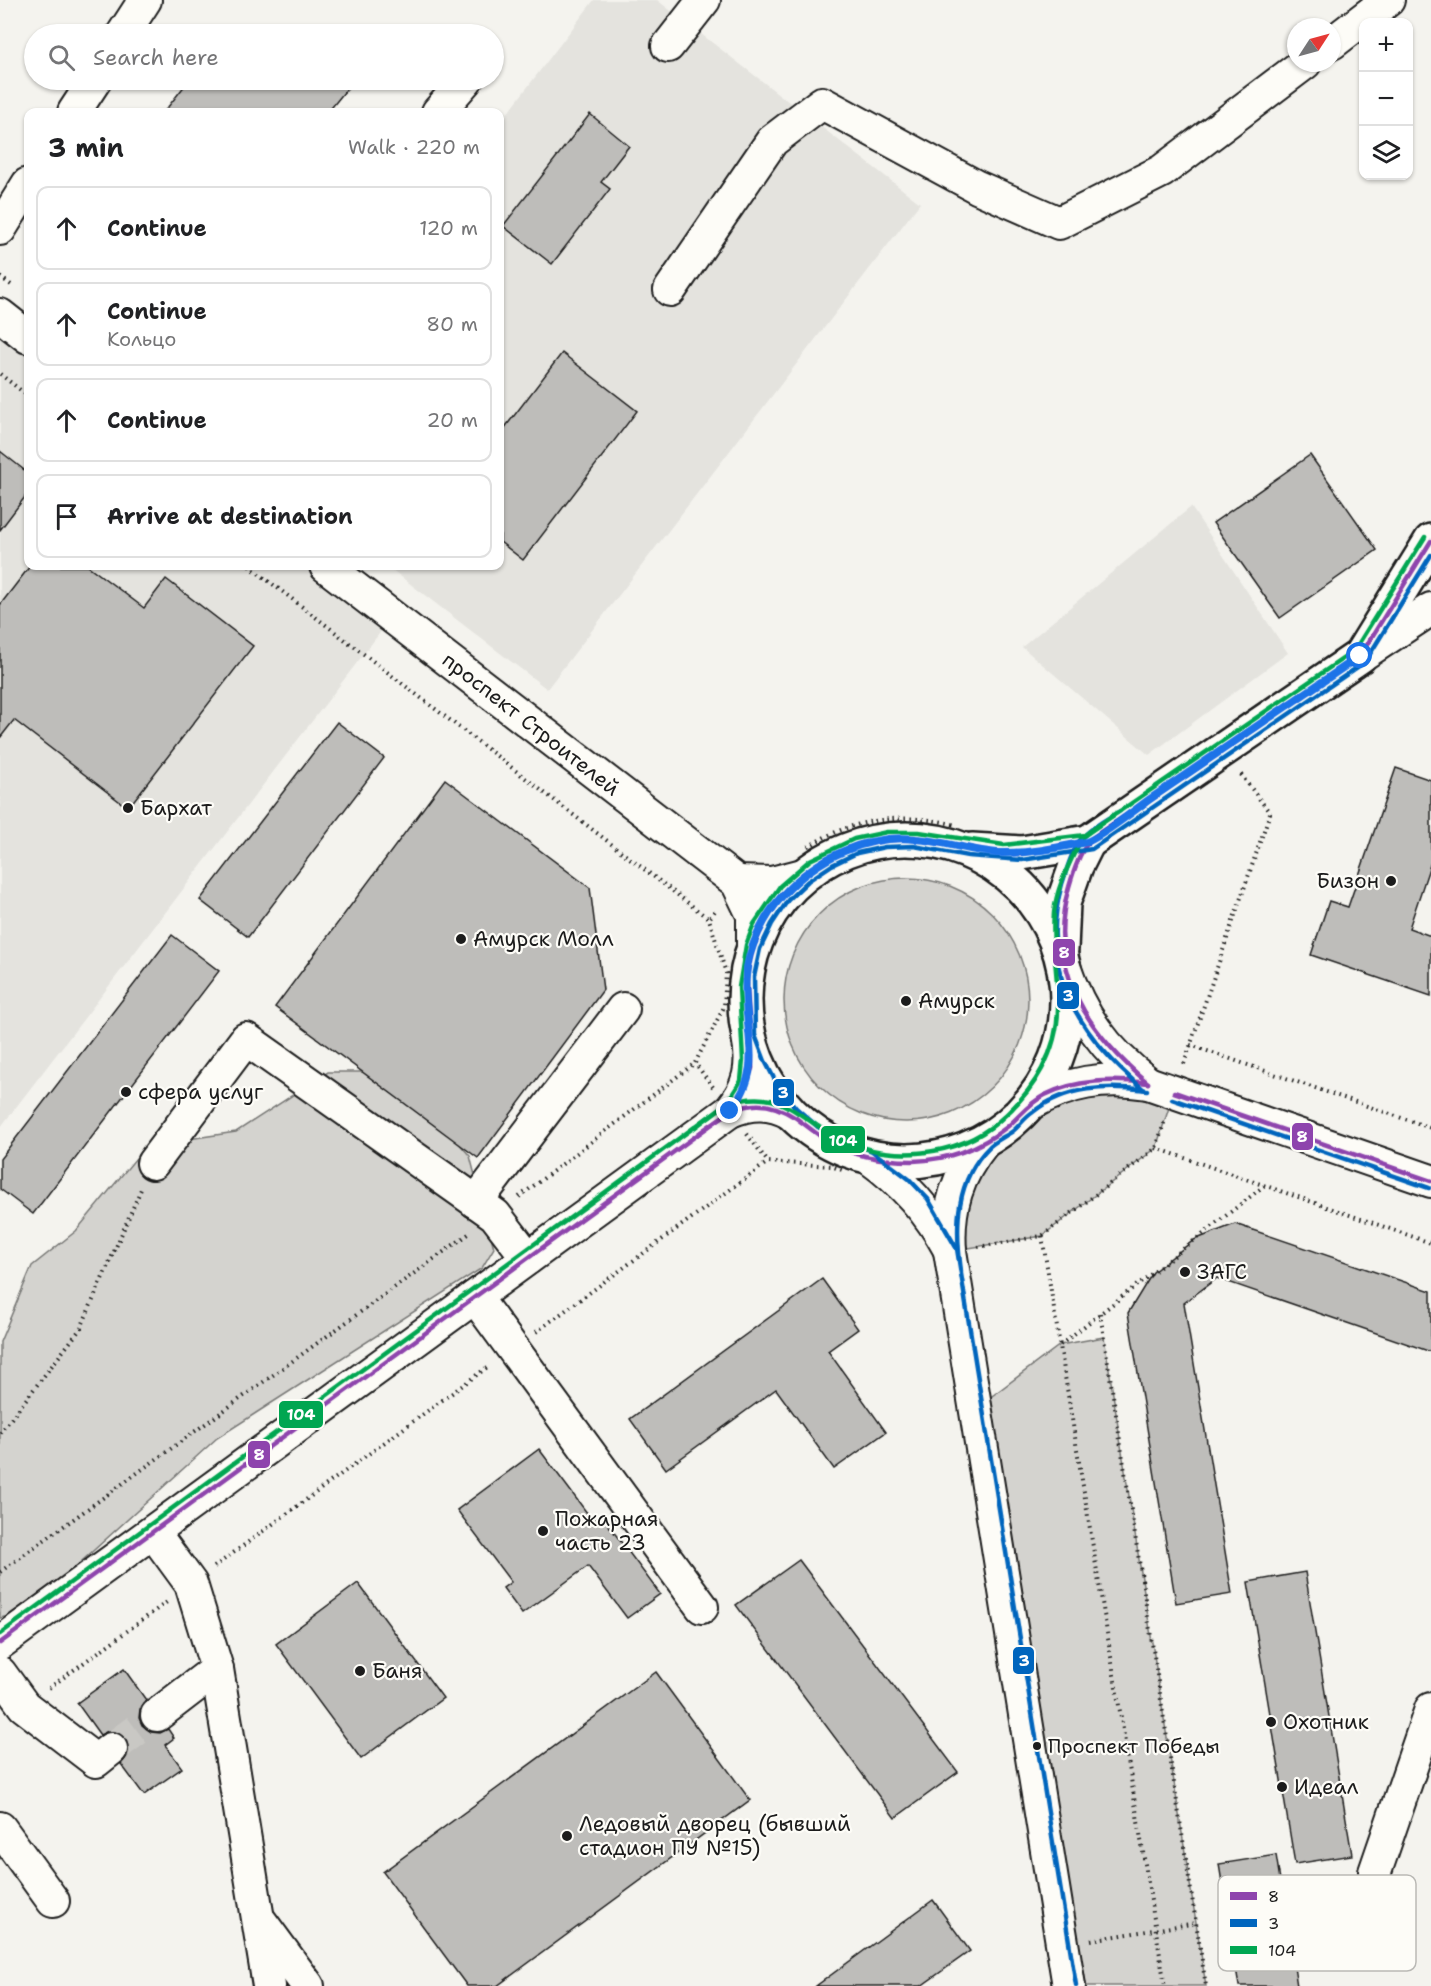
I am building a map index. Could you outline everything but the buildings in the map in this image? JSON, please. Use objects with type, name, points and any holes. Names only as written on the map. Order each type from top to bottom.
[{"type":"main road","points":[[1088,842],[1063,903],[1060,944],[1067,994],[1066,1024],[1059,1053],[1046,1080],[1030,1104],[1008,1125],[984,1142],[956,1154],[927,1160],[897,1161],[868,1157],[840,1147],[814,1133],[791,1113],[772,1090],[758,1064],[748,1036],[746,976],[753,947],[776,904],[803,863],[828,858],[855,846],[884,840],[954,835],[969,849],[1022,853],[1088,842],[1360,656],[1431,541]]},
{"type":"main road","points":[[954,835],[972,852],[1020,886],[1040,909],[1054,936],[1063,964]]},
{"type":"street","points":[[129,24],[145,0]]},
{"type":"street","points":[[668,46],[704,0]]},
{"type":"street","points":[[1341,36],[1388,0]]},
{"type":"street","points":[[670,290],[772,141],[822,103],[977,187],[1059,223],[1162,171],[1293,72]]},
{"type":"street","points":[[76,108],[88,90]]},
{"type":"street","points":[[442,108],[457,90]]},
{"type":"street","points":[[0,229],[24,190]]},
{"type":"street","points":[[0,315],[24,334]]},
{"type":"street","name":"проспект Строителей","points":[[331,570],[737,882]]},
{"type":"street","points":[[1360,656],[1431,609]]},
{"type":"street","points":[[753,947],[753,915],[737,882],[772,883],[803,863]]},
{"type":"street","points":[[1063,964],[1072,991],[1097,1036],[1113,1054],[1148,1083]]},
{"type":"street","points":[[486,1208],[624,1009]]},
{"type":"street","points":[[0,1643],[730,1111],[741,1098],[752,1068],[748,1036]]},
{"type":"street","points":[[153,1163],[246,1039],[486,1208],[528,1258]]},
{"type":"street","points":[[1030,1104],[1049,1093],[1089,1081],[1128,1080],[1148,1083],[1431,1181]]},
{"type":"street","points":[[730,1111],[754,1104],[766,1104],[791,1113]]},
{"type":"street","points":[[984,1142],[963,1171],[956,1187],[948,1227],[950,1251],[1069,1986]]},
{"type":"street","points":[[868,1157],[904,1185],[922,1204],[950,1251]]},
{"type":"street","points":[[476,1297],[702,1607]]},
{"type":"street","points":[[153,1532],[191,1584],[217,1669],[269,1986]]},
{"type":"street","points":[[157,1715],[217,1669]]},
{"type":"street","points":[[0,1673],[24,1706],[96,1761],[111,1749]]},
{"type":"street","points":[[1375,1872],[1431,1709]]},
{"type":"street","points":[[0,1828],[53,1900]]},
{"type":"street","points":[[257,1917],[308,1986]]},
{"type":"path","points":[[0,374],[24,393]]},
{"type":"path","points":[[254,570],[708,919]]},
{"type":"path","points":[[1270,813],[1190,1045],[1431,1128]]},
{"type":"path","points":[[803,863],[818,840],[849,827],[882,819],[915,818],[954,835]]},
{"type":"path","points":[[0,1572],[486,1208],[695,1063]]},
{"type":"path","points":[[1012,1241],[1042,1236],[1155,1148],[1431,1243]]},
{"type":"path","points":[[24,1706],[768,1162]]},
{"type":"path","points":[[0,1434],[81,1328],[153,1163]]},
{"type":"path","points":[[1060,1344],[1264,1186]]},
{"type":"path","points":[[1042,1236],[1166,1986]]},
{"type":"path","points":[[1100,1313],[1206,1986]]},
{"type":"path","points":[[1062,1945],[1196,1923]]},
{"type":"shaded area","points":[[594,0],[657,0],[920,203],[547,689],[392,570],[504,570],[504,118]]},
{"type":"shaded area","points":[[0,315],[24,334],[24,570],[331,570],[392,617],[0,1128]]},
{"type":"shaded area","points":[[1191,507],[1288,653],[1149,755],[1022,647]]},
{"type":"shaded area","points":[[894,878],[918,878],[942,883],[964,892],[984,905],[1001,922],[1014,942],[1023,964],[1028,1000],[1026,1024],[1014,1058],[1001,1078],[984,1095],[964,1108],[942,1117],[918,1122],[894,1122],[870,1117],[848,1108],[828,1095],[811,1078],[798,1058],[789,1036],[784,1012],[784,988],[789,964],[798,942],[811,922],[828,905],[848,892],[870,883]]},
{"type":"shaded area","points":[[328,1072],[373,1072],[410,1087],[470,1156],[494,1248],[482,1268],[217,1438],[49,1591],[9,1616],[0,1618],[0,1342],[32,1266],[76,1231],[136,1158],[161,1143],[236,1132]]},
{"type":"shaded area","points":[[1174,1092],[1156,1148],[1042,1236],[950,1251],[984,1142],[1008,1125],[1030,1104],[1049,1093]]},
{"type":"shaded area","points":[[1104,1337],[1206,1986],[1069,1986],[976,1408],[1060,1345]]},
{"type":"tunnel","points":[[111,1749],[157,1715]]},
{"type":"transit line","name":"104","points":[[0,1634],[726,1104],[761,1098],[775,1101],[787,1106],[825,1131],[860,1147],[901,1153],[943,1149],[982,1133],[999,1121],[1023,1097],[1033,1083],[1042,1069],[1054,1038],[1058,1004],[1053,936],[1054,913],[1061,884],[1082,837],[1354,651],[1425,537]]},
{"type":"transit line","name":"8","points":[[0,1643],[730,1111],[741,1098],[752,1068],[746,976],[753,947],[765,920],[782,895],[803,875],[828,858],[855,846],[884,840],[914,838],[996,853],[1022,853],[1088,842],[1360,656],[1431,541]]},
{"type":"transit line","name":"3","points":[[1076,1985],[957,1249],[928,1199],[909,1179],[872,1151],[818,1127],[796,1108],[778,1086],[755,1035],[754,977],[760,949],[772,924],[788,900],[808,881],[832,865],[857,853],[885,847],[914,846],[968,856],[1022,860],[1092,849],[1365,662],[1431,555]]},
{"type":"transit line","name":"3","points":[[1120,811],[1090,830],[1075,848],[1062,884],[1056,915],[1055,945],[1060,972],[1069,999],[1083,1023],[1100,1046],[1143,1089]]},
{"type":"transit line","name":"104","points":[[694,1128],[726,1104],[741,1081],[743,1060],[739,987],[746,945],[754,924],[780,886],[810,860],[854,839],[887,832],[919,832],[1004,845],[1085,835],[1116,813]]},
{"type":"transit line","name":"8","points":[[1124,817],[1095,836],[1081,854],[1069,887],[1063,917],[1063,945],[1067,972],[1090,1020],[1126,1063],[1148,1083]]},
{"type":"transit line","name":"8","points":[[698,1134],[722,1117],[745,1106],[769,1106],[796,1118],[829,1142],[859,1155],[902,1161],[926,1160],[963,1152],[986,1141],[1007,1127],[1034,1102],[1057,1090],[1082,1083],[1122,1081],[1148,1083]]},
{"type":"transit line","name":"3","points":[[961,1271],[958,1237],[960,1204],[970,1174],[978,1159],[990,1146],[1013,1131],[1030,1114],[1046,1103],[1073,1092],[1102,1088],[1147,1090]]},
{"type":"transit line","name":"8","points":[[1174,1092],[1431,1181]]},
{"type":"transit line","name":"3","points":[[1172,1099],[1429,1188]]},
{"type":"place","name":"Бархат","points":[[128,808]]},
{"type":"place","name":"Бизон","points":[[1391,881]]},
{"type":"place","name":"Амурск Молл","points":[[461,939]]},
{"type":"place","name":"Амурск","points":[[906,1001]]},
{"type":"place","name":"сфера услуг","points":[[126,1092]]},
{"type":"place","name":"ЗАГС","points":[[1185,1272]]},
{"type":"place","name":"Пожарная часть 23","points":[[543,1531]]},
{"type":"place","name":"Баня","points":[[360,1671]]},
{"type":"place","name":"Охотник","points":[[1271,1722]]},
{"type":"place","name":"Проспект Победы","points":[[1037,1746]]},
{"type":"place","name":"Идеал","points":[[1282,1787]]},
{"type":"place","name":"Ледовый дворец (бывший cтадион ПУ №15)","points":[[567,1836]]},
{"type":"route","points":[[730,1111],[741,1098],[752,1068],[752,1052],[748,1036],[746,976],[753,947],[765,920],[782,896],[803,874],[828,858],[855,846],[884,840],[914,838],[996,853],[1022,853],[1088,842],[1360,656]]}]
